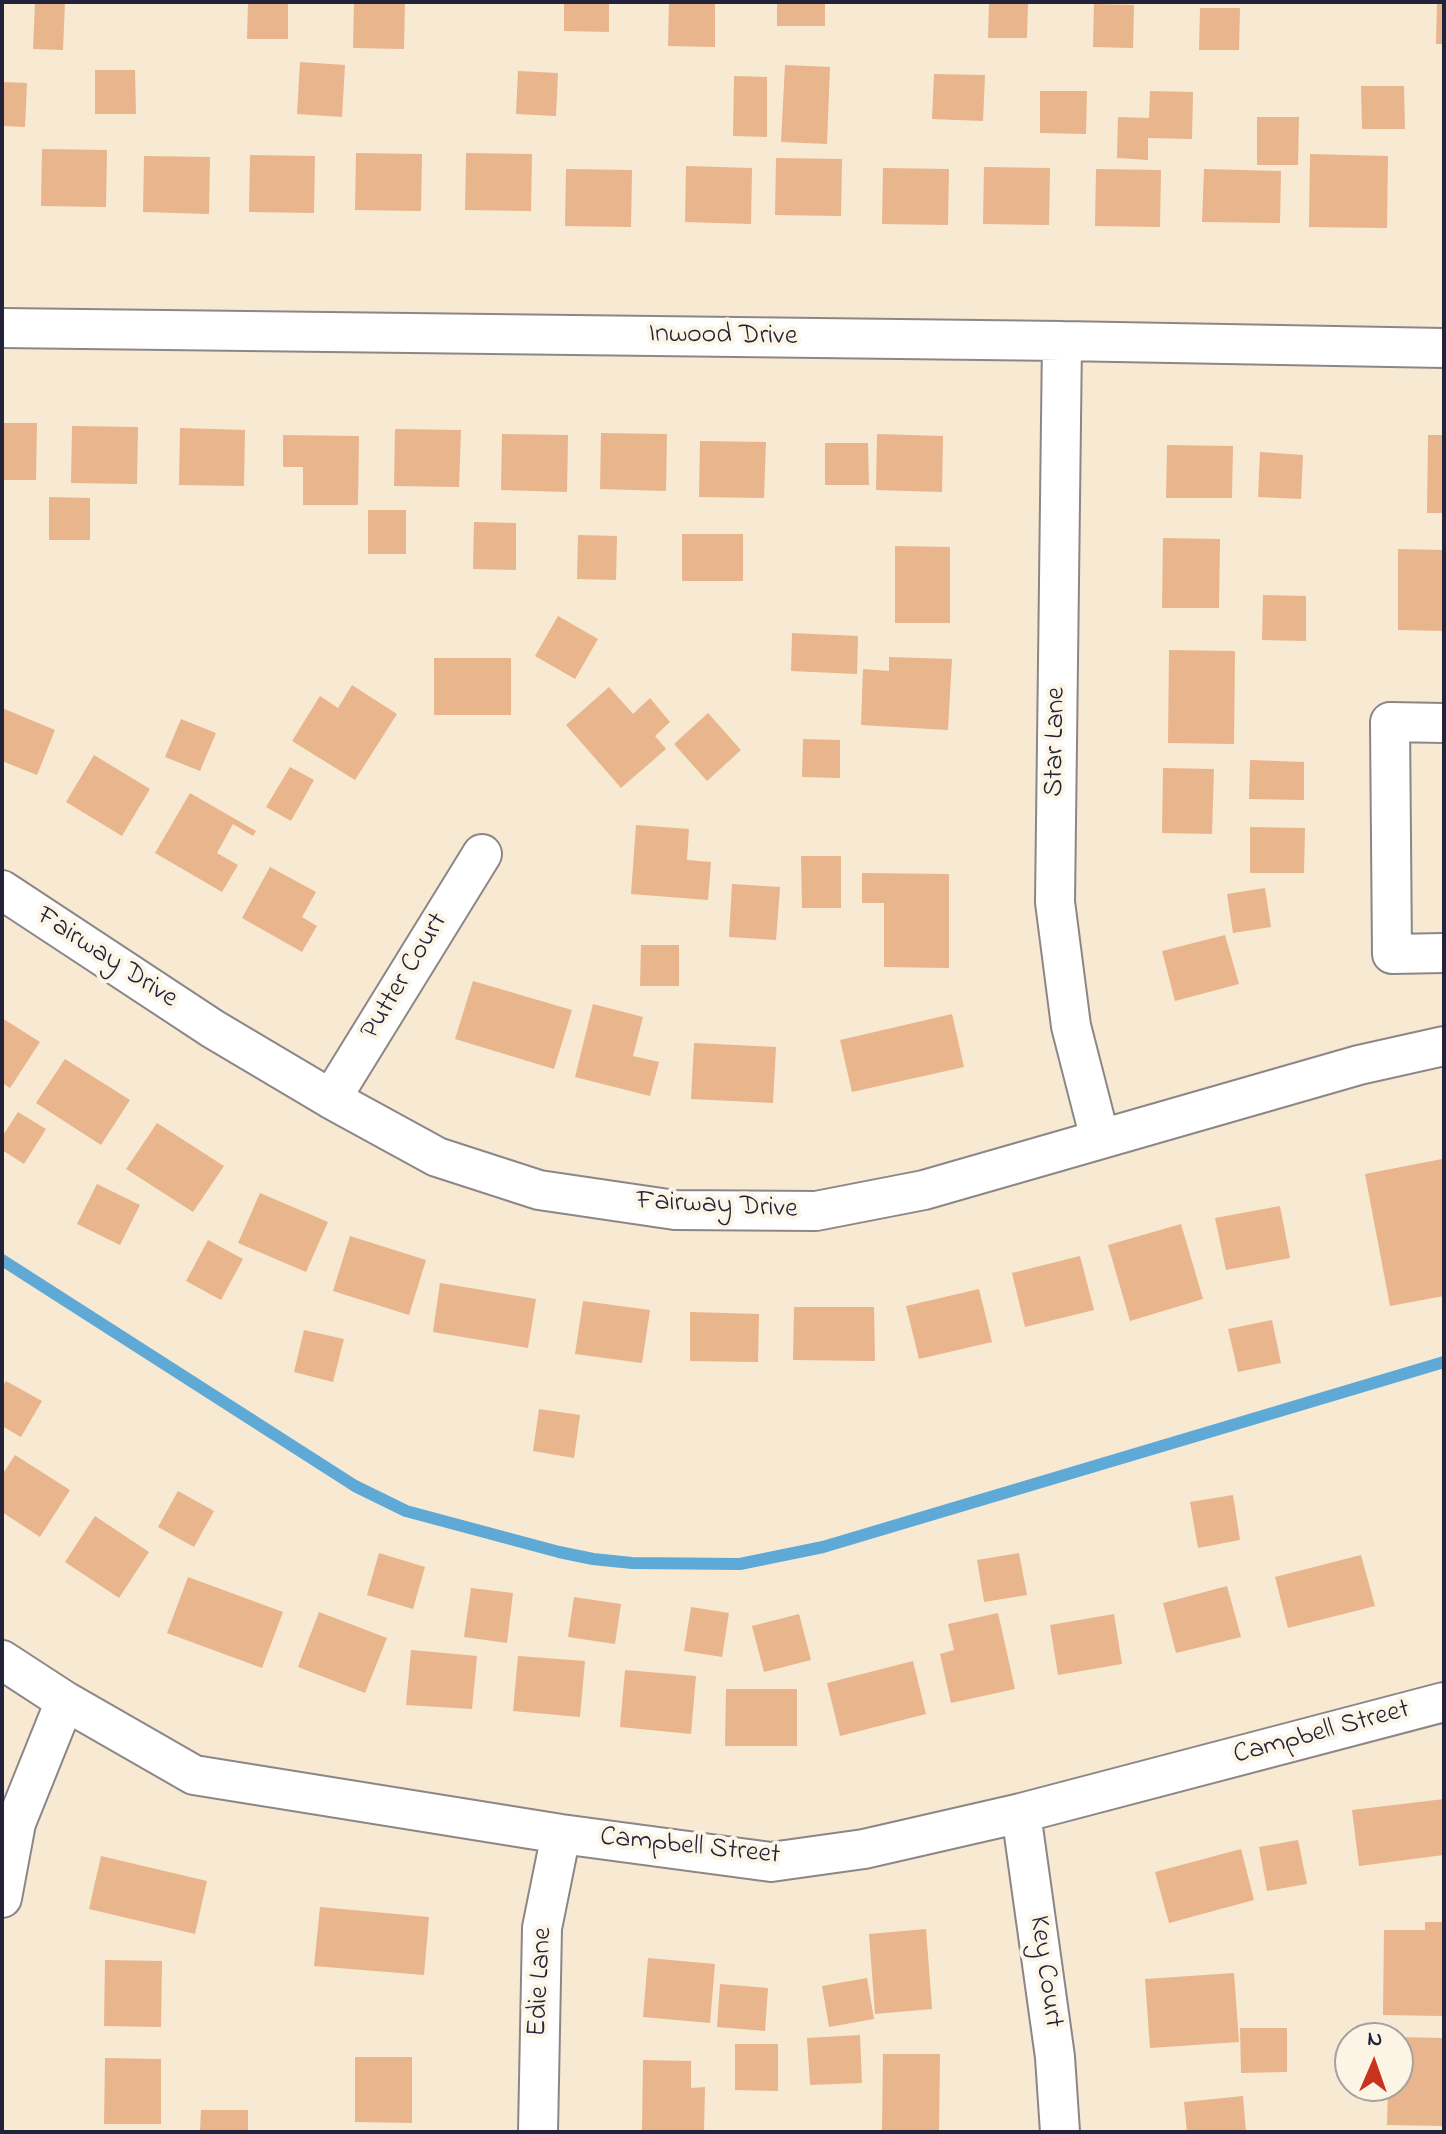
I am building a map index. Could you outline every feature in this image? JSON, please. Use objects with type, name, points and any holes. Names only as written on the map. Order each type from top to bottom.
[{"type":"street","name":"Inwood Drive","points":[[2,328],[1444,348]]},
{"type":"street","name":"Star Lane","points":[[1062,341],[1055,902],[1071,1026],[1100,1139]]},
{"type":"street","points":[[1444,723],[1390,722],[1392,954],[1444,953]]},
{"type":"street","name":"Putter Court","points":[[331,1099],[482,854]]},
{"type":"street","name":"Fairway Drive","points":[[2,890],[213,1029],[437,1157],[539,1190],[675,1210],[816,1211],[924,1190],[1359,1065],[1444,1046]]},
{"type":"street","name":"Campbell Street","points":[[2,1660],[65,1701],[194,1775],[277,1791],[561,1834],[771,1862],[864,1849],[1021,1813],[1444,1702]]},
{"type":"street","points":[[2,1898],[16,1823],[65,1701]]},
{"type":"street","name":"Key Court","points":[[1021,1813],[1055,2057],[1060,2132]]},
{"type":"street","name":"Edie Lane","points":[[538,2132],[542,1928],[561,1834]]},
{"type":"building","points":[[35,2],[65,2],[63,50],[33,49]]},
{"type":"building","points":[[248,2],[288,2],[288,39],[247,39]]},
{"type":"building","points":[[354,2],[405,2],[404,49],[353,48]]},
{"type":"building","points":[[564,2],[609,2],[609,32],[564,31]]},
{"type":"building","points":[[669,2],[715,2],[715,47],[668,46]]},
{"type":"building","points":[[777,2],[825,2],[825,26],[777,26]]},
{"type":"building","points":[[989,2],[1028,2],[1027,38],[988,38]]},
{"type":"building","points":[[1437,2],[1444,2],[1444,44],[1436,44]]},
{"type":"building","points":[[1094,4],[1134,5],[1133,48],[1093,47]]},
{"type":"building","points":[[1200,8],[1240,8],[1239,50],[1199,50]]},
{"type":"building","points":[[300,62],[345,65],[342,117],[297,114]]},
{"type":"building","points":[[785,65],[830,67],[827,144],[781,142]]},
{"type":"building","points":[[95,70],[135,70],[136,114],[95,114]]},
{"type":"building","points":[[518,71],[558,73],[556,116],[516,114]]},
{"type":"building","points":[[934,74],[985,75],[983,121],[932,119]]},
{"type":"building","points":[[734,76],[767,77],[767,137],[733,136]]},
{"type":"building","points":[[2,82],[27,83],[25,127],[2,126]]},
{"type":"building","points":[[1361,86],[1404,86],[1405,129],[1362,129]]},
{"type":"building","points":[[1040,91],[1087,91],[1086,134],[1040,133]]},
{"type":"building","points":[[1150,91],[1193,92],[1192,139],[1148,138],[1148,160],[1117,158],[1118,117],[1149,118]]},
{"type":"building","points":[[1257,117],[1299,117],[1298,165],[1257,165]]},
{"type":"building","points":[[42,149],[107,150],[106,207],[41,206]]},
{"type":"building","points":[[356,153],[422,154],[421,211],[355,210]]},
{"type":"building","points":[[466,153],[532,154],[531,211],[465,210]]},
{"type":"building","points":[[1310,154],[1388,156],[1387,228],[1309,227]]},
{"type":"building","points":[[250,155],[315,156],[314,213],[249,212]]},
{"type":"building","points":[[144,156],[210,157],[209,214],[143,212]]},
{"type":"building","points":[[776,158],[842,159],[841,216],[775,215]]},
{"type":"building","points":[[686,166],[752,168],[751,224],[685,222]]},
{"type":"building","points":[[984,167],[1050,168],[1049,225],[983,224]]},
{"type":"building","points":[[883,168],[949,169],[948,225],[882,224]]},
{"type":"building","points":[[566,169],[632,170],[631,227],[565,226]]},
{"type":"building","points":[[1096,169],[1161,170],[1160,227],[1095,226]]},
{"type":"building","points":[[1204,169],[1281,171],[1280,223],[1202,222]]},
{"type":"building","points":[[2,423],[37,423],[36,480],[2,480]]},
{"type":"building","points":[[72,426],[138,427],[137,484],[71,483]]},
{"type":"building","points":[[180,428],[245,430],[244,486],[179,485]]},
{"type":"building","points":[[395,429],[461,430],[459,487],[394,486]]},
{"type":"building","points":[[601,433],[667,434],[666,491],[600,489]]},
{"type":"building","points":[[502,434],[568,435],[567,492],[501,490]]},
{"type":"building","points":[[877,434],[943,436],[942,492],[876,490]]},
{"type":"building","points":[[283,435],[359,436],[358,505],[303,505],[303,467],[283,467]]},
{"type":"building","points":[[1428,435],[1444,435],[1444,513],[1427,513]]},
{"type":"building","points":[[700,441],[766,442],[764,498],[699,497]]},
{"type":"building","points":[[825,443],[868,443],[869,485],[825,485]]},
{"type":"building","points":[[1167,445],[1233,446],[1232,498],[1166,498]]},
{"type":"building","points":[[1260,452],[1303,455],[1301,499],[1258,497]]},
{"type":"building","points":[[49,497],[90,498],[90,540],[49,540]]},
{"type":"building","points":[[368,510],[406,510],[406,554],[368,554]]},
{"type":"building","points":[[474,522],[516,523],[516,570],[473,569]]},
{"type":"building","points":[[682,534],[743,534],[743,581],[682,581]]},
{"type":"building","points":[[578,535],[617,536],[616,580],[577,579]]},
{"type":"building","points":[[1163,538],[1220,539],[1219,608],[1162,608]]},
{"type":"building","points":[[895,546],[950,547],[950,623],[895,623]]},
{"type":"building","points":[[1398,549],[1444,550],[1444,631],[1398,630]]},
{"type":"building","points":[[1263,595],[1306,596],[1306,641],[1262,640]]},
{"type":"building","points":[[558,616],[598,639],[575,679],[535,656]]},
{"type":"building","points":[[792,633],[858,636],[857,674],[791,671]]},
{"type":"building","points":[[1169,650],[1235,651],[1234,744],[1168,743]]},
{"type":"building","points":[[889,657],[952,659],[948,730],[861,725],[863,669],[889,671]]},
{"type":"building","points":[[434,658],[511,658],[511,715],[434,715]]},
{"type":"building","points":[[352,685],[397,714],[355,780],[292,741],[320,696],[338,708]]},
{"type":"building","points":[[609,687],[633,714],[650,698],[670,722],[655,736],[666,749],[621,788],[566,725]]},
{"type":"building","points":[[2,708],[55,730],[37,775],[2,761]]},
{"type":"building","points":[[708,713],[741,750],[707,781],[674,744]]},
{"type":"building","points":[[181,719],[216,733],[200,771],[165,757]]},
{"type":"building","points":[[803,739],[840,740],[840,778],[802,777]]},
{"type":"building","points":[[94,755],[150,789],[122,836],[66,802]]},
{"type":"building","points":[[1250,760],[1304,762],[1304,800],[1249,799]]},
{"type":"building","points":[[290,767],[314,780],[291,821],[266,807]]},
{"type":"building","points":[[1163,768],[1214,769],[1212,834],[1162,833]]},
{"type":"building","points":[[190,793],[256,831],[253,836],[233,824],[217,853],[238,865],[222,892],[155,853]]},
{"type":"building","points":[[636,825],[689,829],[687,860],[711,862],[708,900],[631,894]]},
{"type":"building","points":[[1250,827],[1305,828],[1304,873],[1250,873]]},
{"type":"building","points":[[801,856],[841,856],[841,908],[802,908]]},
{"type":"building","points":[[270,867],[316,892],[302,917],[317,926],[302,952],[242,918]]},
{"type":"building","points":[[862,873],[949,874],[949,968],[884,967],[884,903],[862,903]]},
{"type":"building","points":[[732,884],[780,887],[776,940],[729,937]]},
{"type":"building","points":[[1265,888],[1271,927],[1233,933],[1227,894]]},
{"type":"building","points":[[1225,935],[1239,984],[1175,1001],[1162,951]]},
{"type":"building","points":[[641,945],[679,945],[679,986],[640,986]]},
{"type":"building","points":[[473,981],[572,1010],[554,1069],[455,1039]]},
{"type":"building","points":[[593,1004],[643,1017],[633,1056],[659,1062],[650,1096],[575,1077]]},
{"type":"building","points":[[952,1014],[964,1067],[852,1092],[840,1040]]},
{"type":"building","points":[[2,1018],[40,1042],[10,1088],[2,1083]]},
{"type":"building","points":[[694,1043],[776,1047],[773,1103],[691,1099]]},
{"type":"building","points":[[65,1059],[130,1100],[101,1145],[36,1103]]},
{"type":"building","points":[[18,1112],[46,1129],[24,1164],[2,1150],[2,1137]]},
{"type":"building","points":[[157,1123],[224,1166],[193,1212],[126,1169]]},
{"type":"building","points":[[1442,1159],[1444,1296],[1390,1306],[1365,1174]]},
{"type":"building","points":[[97,1184],[140,1205],[120,1245],[77,1224]]},
{"type":"building","points":[[260,1193],[328,1222],[306,1272],[238,1243]]},
{"type":"building","points":[[1280,1206],[1290,1258],[1226,1270],[1215,1218]]},
{"type":"building","points":[[1181,1224],[1203,1299],[1130,1321],[1108,1245]]},
{"type":"building","points":[[350,1236],[426,1260],[409,1315],[333,1291]]},
{"type":"building","points":[[208,1240],[243,1259],[221,1300],[186,1281]]},
{"type":"building","points":[[1080,1256],[1094,1310],[1025,1327],[1012,1273]]},
{"type":"building","points":[[440,1283],[536,1299],[528,1348],[433,1332]]},
{"type":"building","points":[[979,1289],[992,1342],[919,1359],[906,1306]]},
{"type":"building","points":[[583,1301],[650,1310],[642,1363],[575,1354]]},
{"type":"building","points":[[794,1307],[874,1307],[875,1361],[793,1360]]},
{"type":"building","points":[[690,1312],[759,1314],[758,1362],[690,1361]]},
{"type":"building","points":[[1272,1320],[1281,1363],[1238,1372],[1228,1329]]},
{"type":"building","points":[[304,1330],[344,1339],[333,1382],[294,1372]]},
{"type":"building","points":[[6,1381],[42,1401],[21,1437],[2,1426],[2,1387]]},
{"type":"building","points":[[539,1409],[580,1415],[574,1458],[533,1451]]},
{"type":"building","points":[[15,1455],[70,1490],[40,1537],[2,1512],[2,1475]]},
{"type":"building","points":[[178,1491],[214,1511],[194,1547],[158,1527]]},
{"type":"building","points":[[1233,1495],[1240,1540],[1198,1548],[1190,1502]]},
{"type":"building","points":[[95,1516],[149,1552],[119,1598],[65,1562]]},
{"type":"building","points":[[379,1553],[425,1567],[413,1609],[367,1595]]},
{"type":"building","points":[[1019,1553],[1027,1595],[984,1602],[977,1560]]},
{"type":"building","points":[[1361,1555],[1375,1606],[1288,1628],[1275,1577]]},
{"type":"building","points":[[188,1577],[283,1612],[262,1668],[167,1633]]},
{"type":"building","points":[[1227,1586],[1241,1637],[1176,1653],[1163,1603]]},
{"type":"building","points":[[471,1588],[513,1593],[507,1643],[464,1637]]},
{"type":"building","points":[[574,1597],[621,1604],[615,1644],[568,1637]]},
{"type":"building","points":[[691,1607],[729,1613],[722,1657],[684,1651]]},
{"type":"building","points":[[319,1612],[387,1638],[365,1693],[298,1667]]},
{"type":"building","points":[[998,1613],[1015,1689],[951,1703],[940,1654],[954,1650],[948,1624]]},
{"type":"building","points":[[799,1614],[811,1660],[764,1672],[752,1626]]},
{"type":"building","points":[[1114,1614],[1122,1664],[1058,1675],[1050,1625]]},
{"type":"building","points":[[411,1650],[477,1656],[472,1709],[406,1705]]},
{"type":"building","points":[[518,1656],[585,1661],[580,1717],[513,1711]]},
{"type":"building","points":[[913,1661],[926,1714],[840,1736],[827,1683]]},
{"type":"building","points":[[625,1670],[696,1676],[691,1734],[620,1727]]},
{"type":"building","points":[[726,1689],[797,1689],[797,1746],[725,1746]]},
{"type":"building","points":[[1444,1799],[1444,1855],[1359,1866],[1352,1810]]},
{"type":"building","points":[[1298,1840],[1307,1884],[1267,1891],[1259,1847]]},
{"type":"building","points":[[1241,1849],[1254,1900],[1169,1923],[1155,1872]]},
{"type":"building","points":[[101,1856],[207,1881],[195,1934],[89,1909]]},
{"type":"building","points":[[320,1907],[429,1917],[424,1975],[314,1966]]},
{"type":"building","points":[[1425,1922],[1444,1922],[1442,2016],[1383,2015],[1384,1930],[1425,1930]]},
{"type":"building","points":[[926,1929],[932,2009],[875,2014],[869,1934]]},
{"type":"building","points":[[648,1958],[715,1964],[710,2023],[643,2017]]},
{"type":"building","points":[[105,1960],[162,1961],[161,2027],[104,2026]]},
{"type":"building","points":[[1234,1973],[1239,2042],[1150,2048],[1145,1979]]},
{"type":"building","points":[[867,1978],[874,2019],[829,2027],[822,1986]]},
{"type":"building","points":[[720,1984],[768,1988],[765,2031],[717,2027]]},
{"type":"building","points":[[1240,2028],[1287,2028],[1287,2072],[1241,2073]]},
{"type":"building","points":[[860,2035],[862,2083],[810,2085],[807,2038]]},
{"type":"building","points":[[1414,2037],[1444,2038],[1444,2126],[1387,2125],[1388,2102],[1414,2102]]},
{"type":"building","points":[[735,2044],[778,2044],[778,2091],[735,2090]]},
{"type":"building","points":[[883,2054],[940,2054],[939,2132],[882,2131]]},
{"type":"building","points":[[355,2057],[412,2057],[412,2123],[355,2122]]},
{"type":"building","points":[[105,2058],[161,2059],[161,2124],[104,2124]]},
{"type":"building","points":[[643,2060],[691,2061],[691,2088],[705,2087],[704,2132],[642,2132]]},
{"type":"building","points":[[1243,2096],[1246,2132],[1187,2132],[1184,2102]]},
{"type":"building","points":[[201,2110],[248,2110],[248,2132],[200,2132]]},
{"type":"waterway","points":[[2,1260],[355,1486],[406,1511],[559,1552],[632,1563],[740,1564],[823,1547],[1444,1362]]}]
